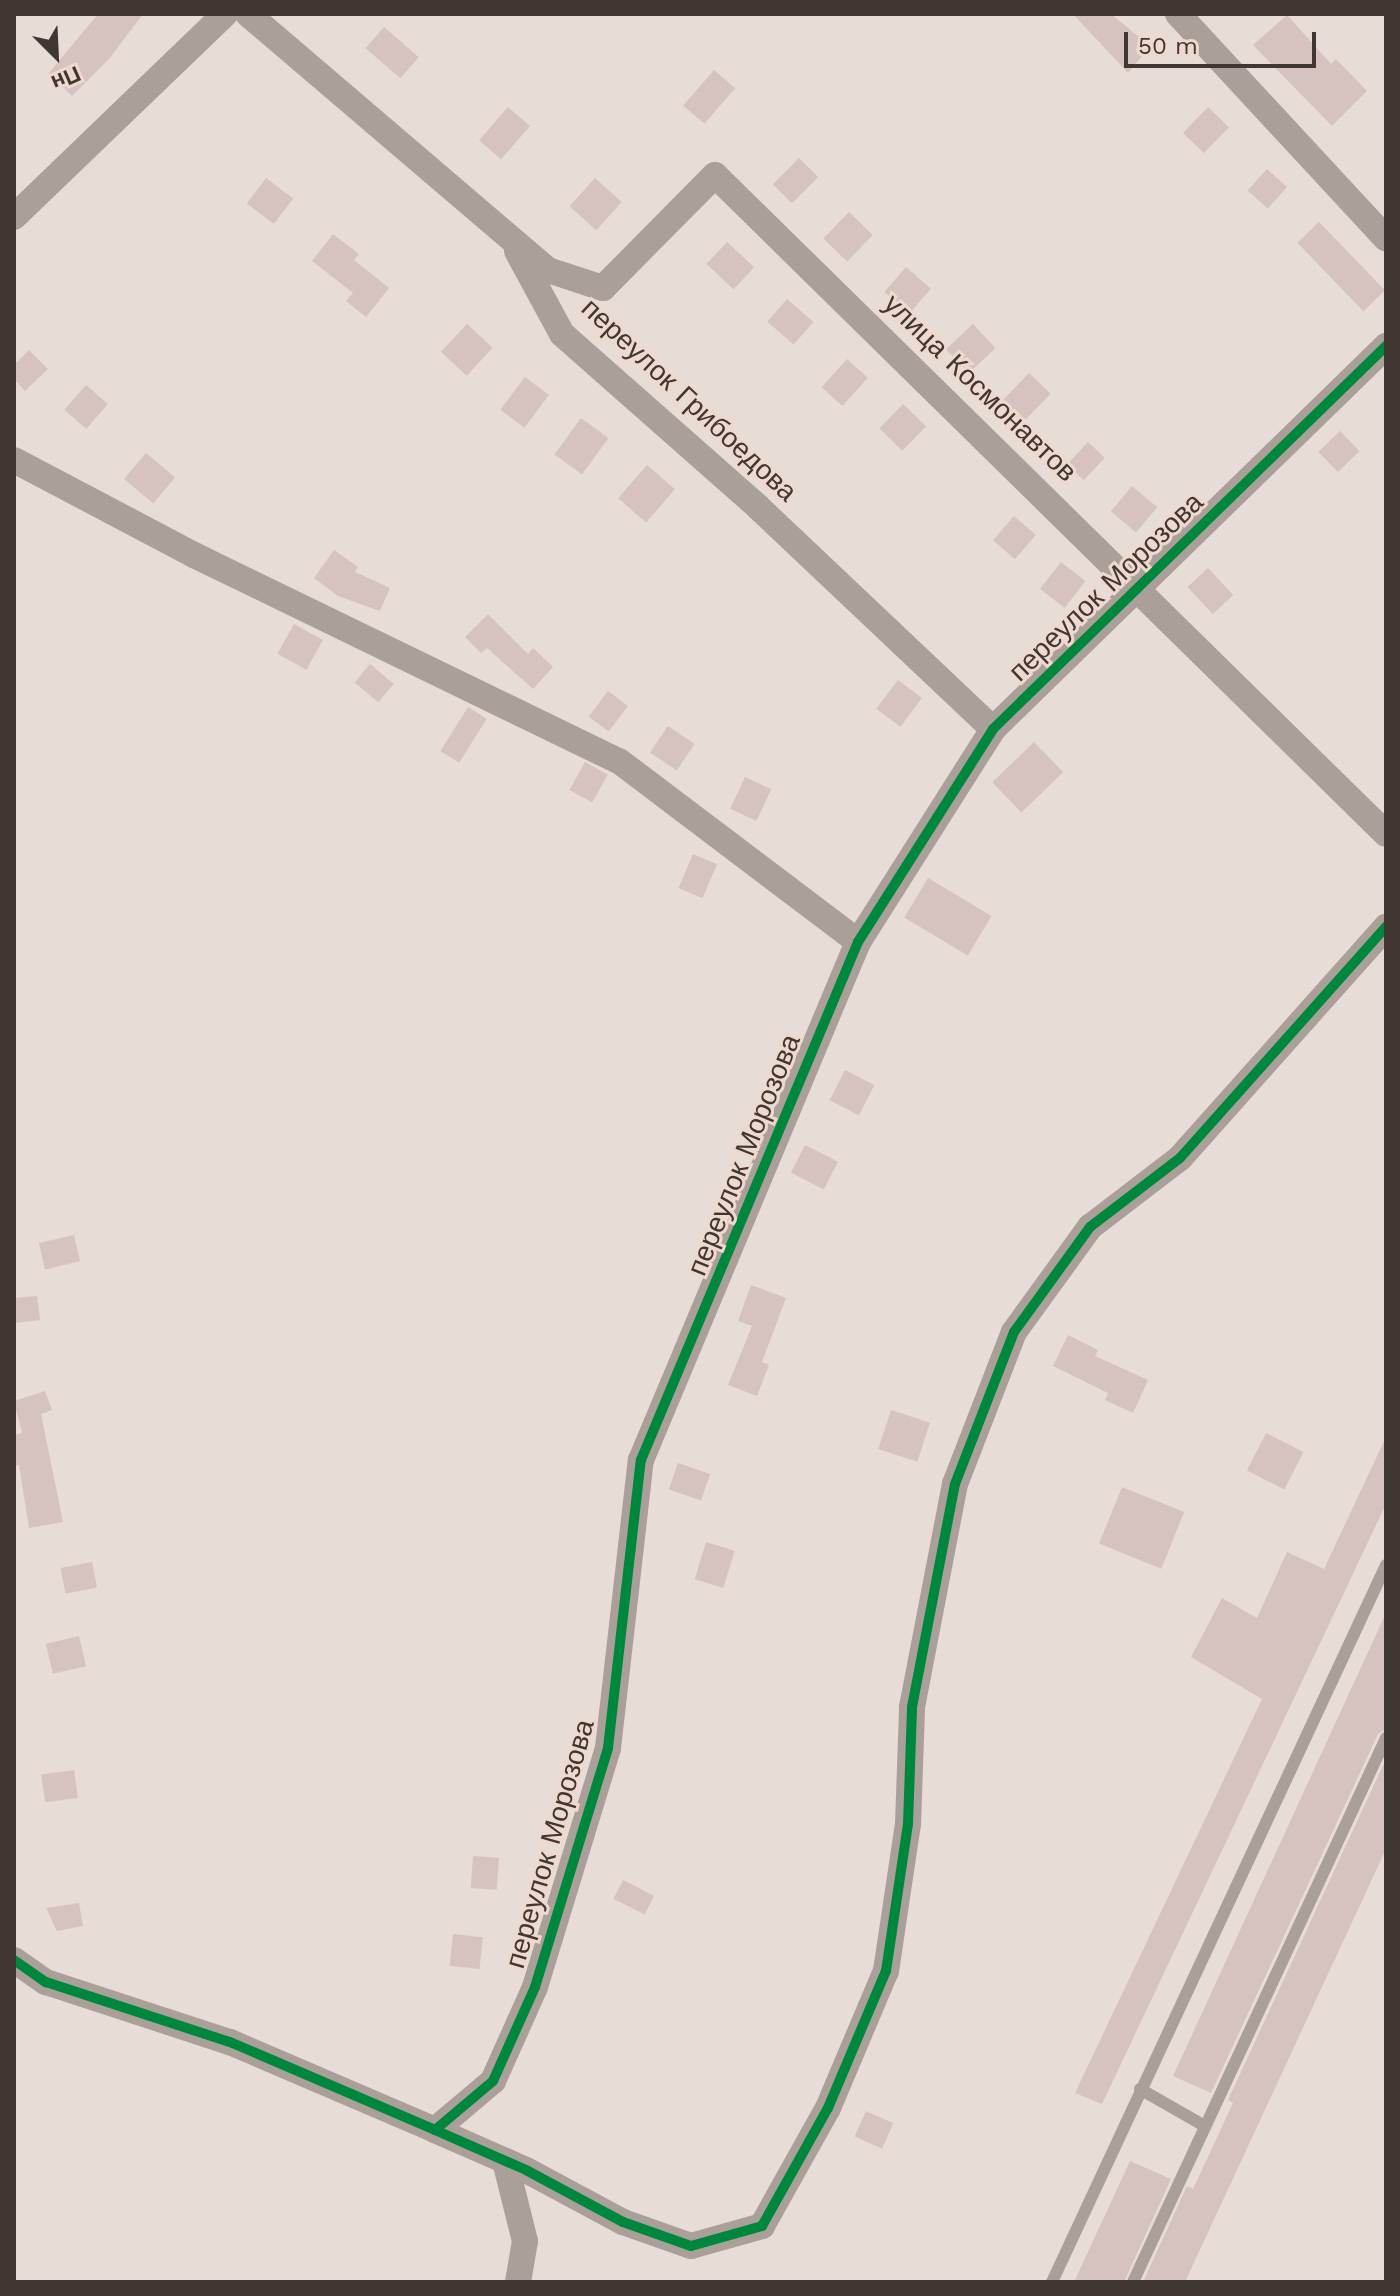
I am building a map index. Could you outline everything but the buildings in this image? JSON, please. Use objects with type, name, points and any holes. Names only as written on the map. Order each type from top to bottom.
[{"type":"street","points":[[14,217],[225,14]]},
{"type":"street","name":"переулок Грибоедова","points":[[248,14],[512,241],[562,334],[758,507],[993,729]]},
{"type":"street","points":[[1178,14],[1386,239]]},
{"type":"street","name":"улица Космонавтов","points":[[512,241],[548,270],[603,288],[715,175],[1142,589],[1386,834]]},
{"type":"street","name":"переулок Морозова","points":[[435,2130],[493,2081],[535,1987],[608,1748],[641,1460],[858,942],[993,729],[1142,589],[1386,346]]},
{"type":"street","points":[[14,460],[194,555],[619,761],[858,942]]},
{"type":"street","points":[[14,1960],[46,1982],[230,2042],[435,2130],[505,2161],[623,2222],[691,2246],[762,2226],[828,2108],[886,1971],[908,1824],[912,1707],[952,1498],[1014,1332],[1090,1227],[1180,1158],[1386,927]]},
{"type":"street","points":[[505,2161],[525,2241],[518,2282]]},
{"type":"lane","points":[[1052,2282],[1386,1565]]},
{"type":"lane","points":[[1133,2282],[1203,2125],[1386,1738]]},
{"type":"lane","points":[[1140,2089],[1203,2125]]},
{"type":"cycle path","points":[[435,2130],[493,2081],[535,1987],[608,1748],[641,1460],[858,942],[993,729],[1386,346]]},
{"type":"cycle path","points":[[14,1960],[46,1982],[230,2042],[435,2130],[526,2170],[623,2222],[691,2246],[762,2226],[828,2108],[886,1971],[908,1824],[912,1707],[955,1484],[1014,1332],[1090,1227],[1180,1158],[1386,927]]}]
